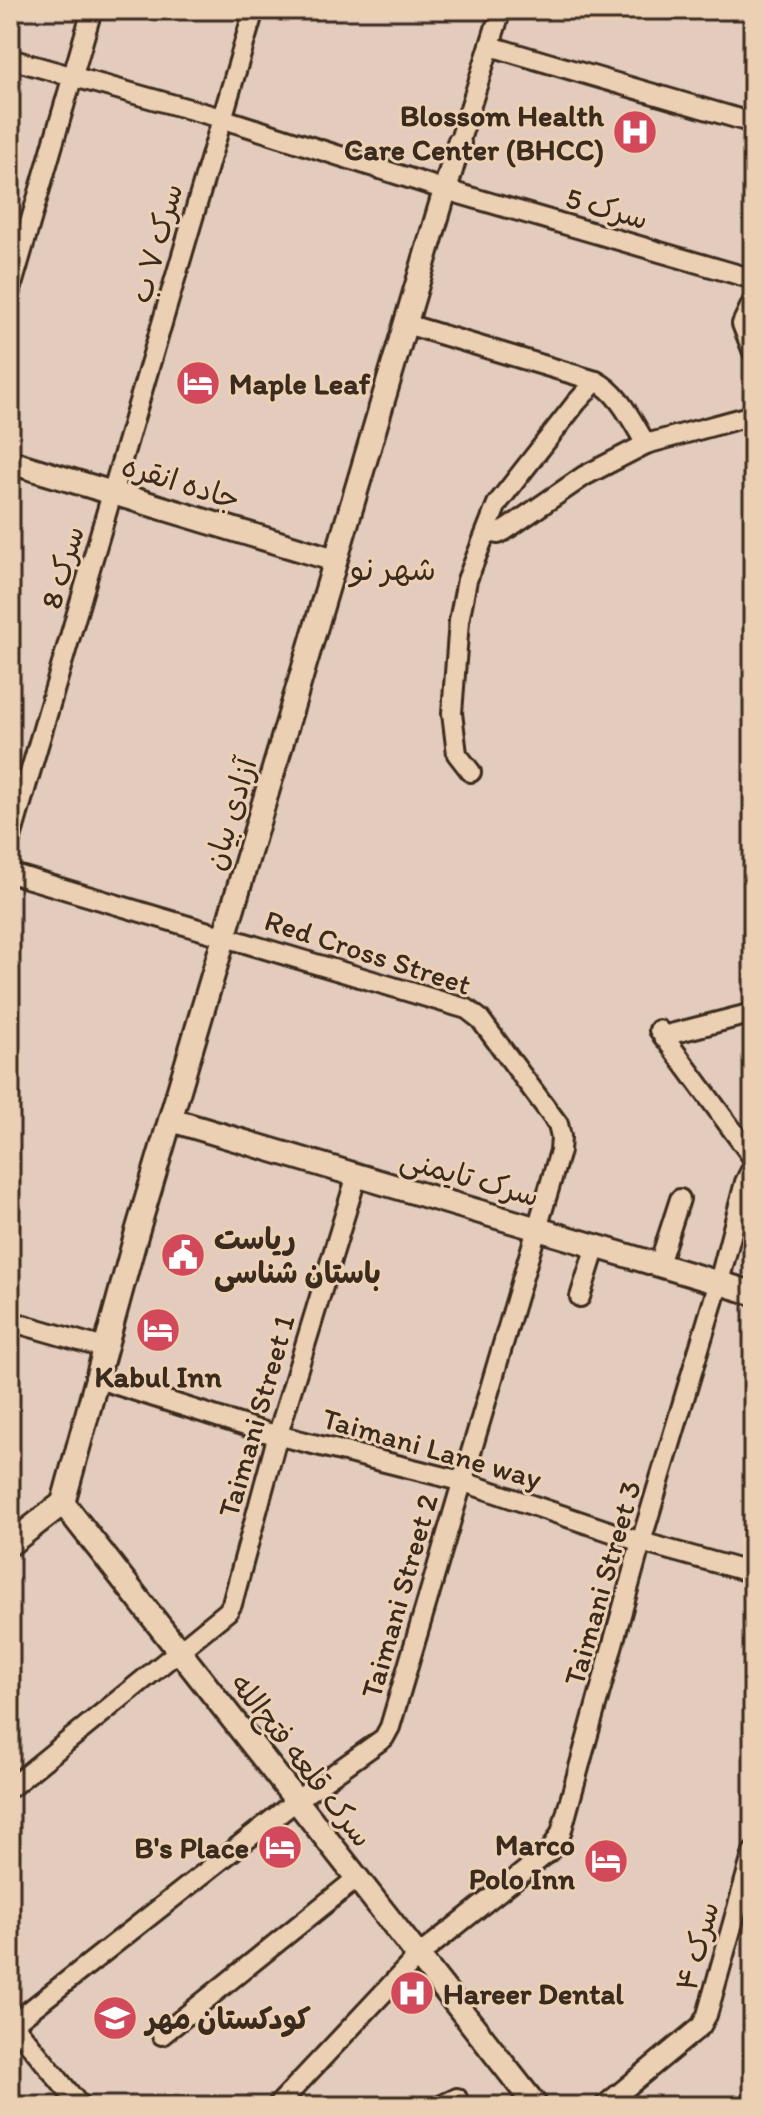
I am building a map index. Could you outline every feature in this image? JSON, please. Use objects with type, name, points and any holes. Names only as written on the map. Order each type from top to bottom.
[{"type":"main road","name":"آزادی بیان","points":[[63,1503],[95,1378],[459,143]]},
{"type":"main road","name":"جاده انقره","points":[[10,462],[335,560]]},
{"type":"main road","name":"سرک تایمنی","points":[[171,1120],[753,1293]]},
{"type":"main road","points":[[10,1544],[63,1503]]},
{"type":"main road","name":"سرک قلعه فتح‌الله","points":[[63,1503],[536,2106]]},
{"type":"street","points":[[10,292],[92,10]]},
{"type":"street","name":"سرک ۷ ب","points":[[114,493],[254,10]]},
{"type":"street","points":[[459,143],[501,10]]},
{"type":"street","points":[[490,46],[753,123]]},
{"type":"street","name":"سرک 5","points":[[10,59],[221,118],[446,190],[753,279]]},
{"type":"street","points":[[753,301],[742,324],[753,352]]},
{"type":"street","points":[[406,324],[605,385],[646,444]]},
{"type":"street","points":[[471,772],[457,754],[452,713],[459,621],[467,580],[497,504],[596,381]]},
{"type":"street","points":[[488,532],[498,534],[504,531],[584,476],[646,444],[753,415]]},
{"type":"street","name":"سرک 8","points":[[10,841],[114,493]]},
{"type":"street","name":"Red Cross Street","points":[[10,873],[467,1009],[480,1019],[558,1124],[560,1151],[537,1228]]},
{"type":"street","points":[[753,1013],[661,1033],[753,1158]]},
{"type":"street","name":"Taimani Street 3","points":[[277,2106],[418,1956],[550,1851],[561,1833],[641,1542],[719,1282],[745,1182],[753,1166]]},
{"type":"street","name":"Taimani Street 1","points":[[10,1788],[179,1653],[228,1611],[232,1604],[278,1434],[357,1175]]},
{"type":"street","points":[[659,1264],[680,1199]]},
{"type":"street","name":"Taimani Street 2","points":[[11,2023],[297,1800],[384,1738],[390,1727],[537,1228]]},
{"type":"street","points":[[580,1297],[596,1246]]},
{"type":"street","points":[[10,1321],[104,1348]]},
{"type":"street","name":"Taimani Lane way","points":[[95,1378],[278,1434],[461,1481],[641,1542],[753,1573]]},
{"type":"street","name":"سرک ۴","points":[[604,2106],[701,2026],[707,2015],[753,1852]]},
{"type":"street","points":[[162,2035],[356,1879]]},
{"type":"street","points":[[11,2023],[80,2106]]},
{"type":"place","name":"Blossom Health Care Center (BHCC)","points":[[635,132]]},
{"type":"place","name":"Maple Leaf","points":[[198,383]]},
{"type":"place","name":"ریاست باستان شناسی","points":[[183,1255]]},
{"type":"place","name":"Kabul Inn","points":[[158,1330]]},
{"type":"place","name":"B's Place","points":[[280,1847]]},
{"type":"place","name":"Marco Polo Inn","points":[[606,1861]]},
{"type":"place","name":"Hareer Dental","points":[[412,1993]]},
{"type":"place","name":"کودکستان مهر","points":[[115,2018]]},
{"type":"district","name":"شهر نو","points":[[393,569]]}]
